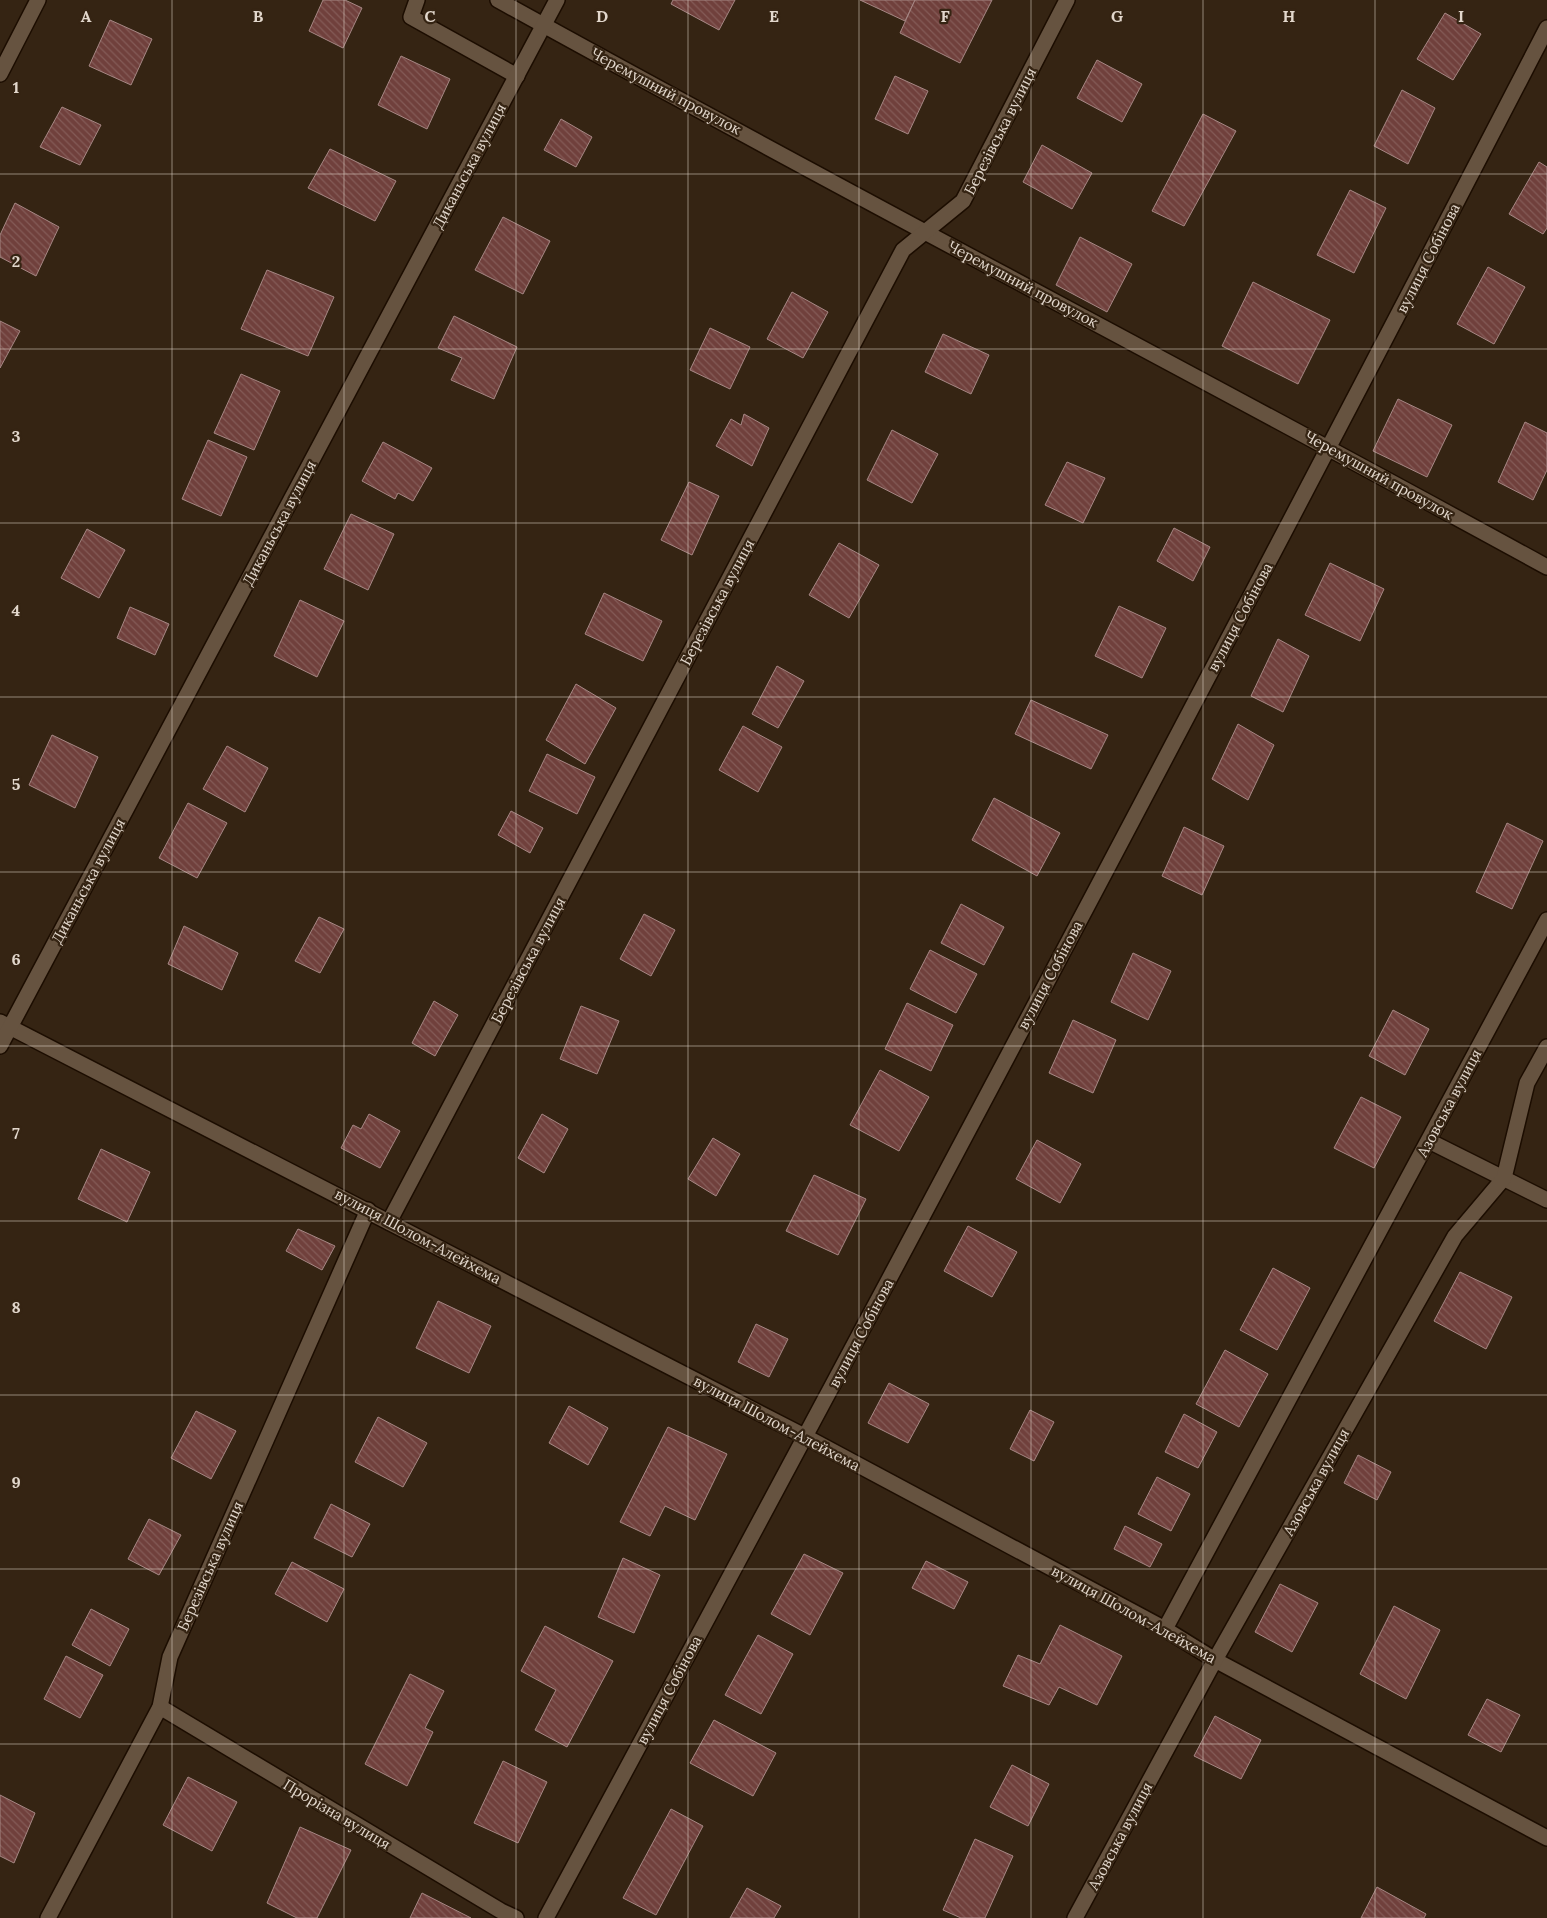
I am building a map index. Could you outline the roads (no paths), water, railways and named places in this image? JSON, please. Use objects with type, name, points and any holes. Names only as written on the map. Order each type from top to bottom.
[{"type":"street","points":[[0,74],[38,0]]},
{"type":"street","points":[[417,0],[411,17],[517,76]]},
{"type":"street","name":"Черемушний провулок","points":[[498,0],[1330,448],[1547,567]]},
{"type":"street","name":"Диканьська вулиця","points":[[0,1046],[5,1024],[557,0]]},
{"type":"street","name":"Березівська вулиця","points":[[389,1222],[903,250],[963,201],[1067,0]]},
{"type":"street","name":"вулиця Собінова","points":[[546,1918],[806,1436],[1330,448],[1547,28]]},
{"type":"street","name":"Азовська вулиця","points":[[1165,1629],[1547,920]]},
{"type":"street","name":"вулиця Шолом-Алейхема","points":[[5,1024],[806,1436],[1165,1629],[1215,1660],[1547,1838]]},
{"type":"street","name":"Азовська вулиця","points":[[1075,1918],[1215,1660],[1455,1236],[1504,1178],[1527,1083],[1547,1047]]},
{"type":"street","points":[[1429,1141],[1547,1200]]},
{"type":"street","name":"Березівська вулиця","points":[[48,1918],[160,1707],[170,1657],[368,1210]]},
{"type":"street","name":"Прорізна вулиця","points":[[160,1707],[501,1911],[516,1918]]}]
